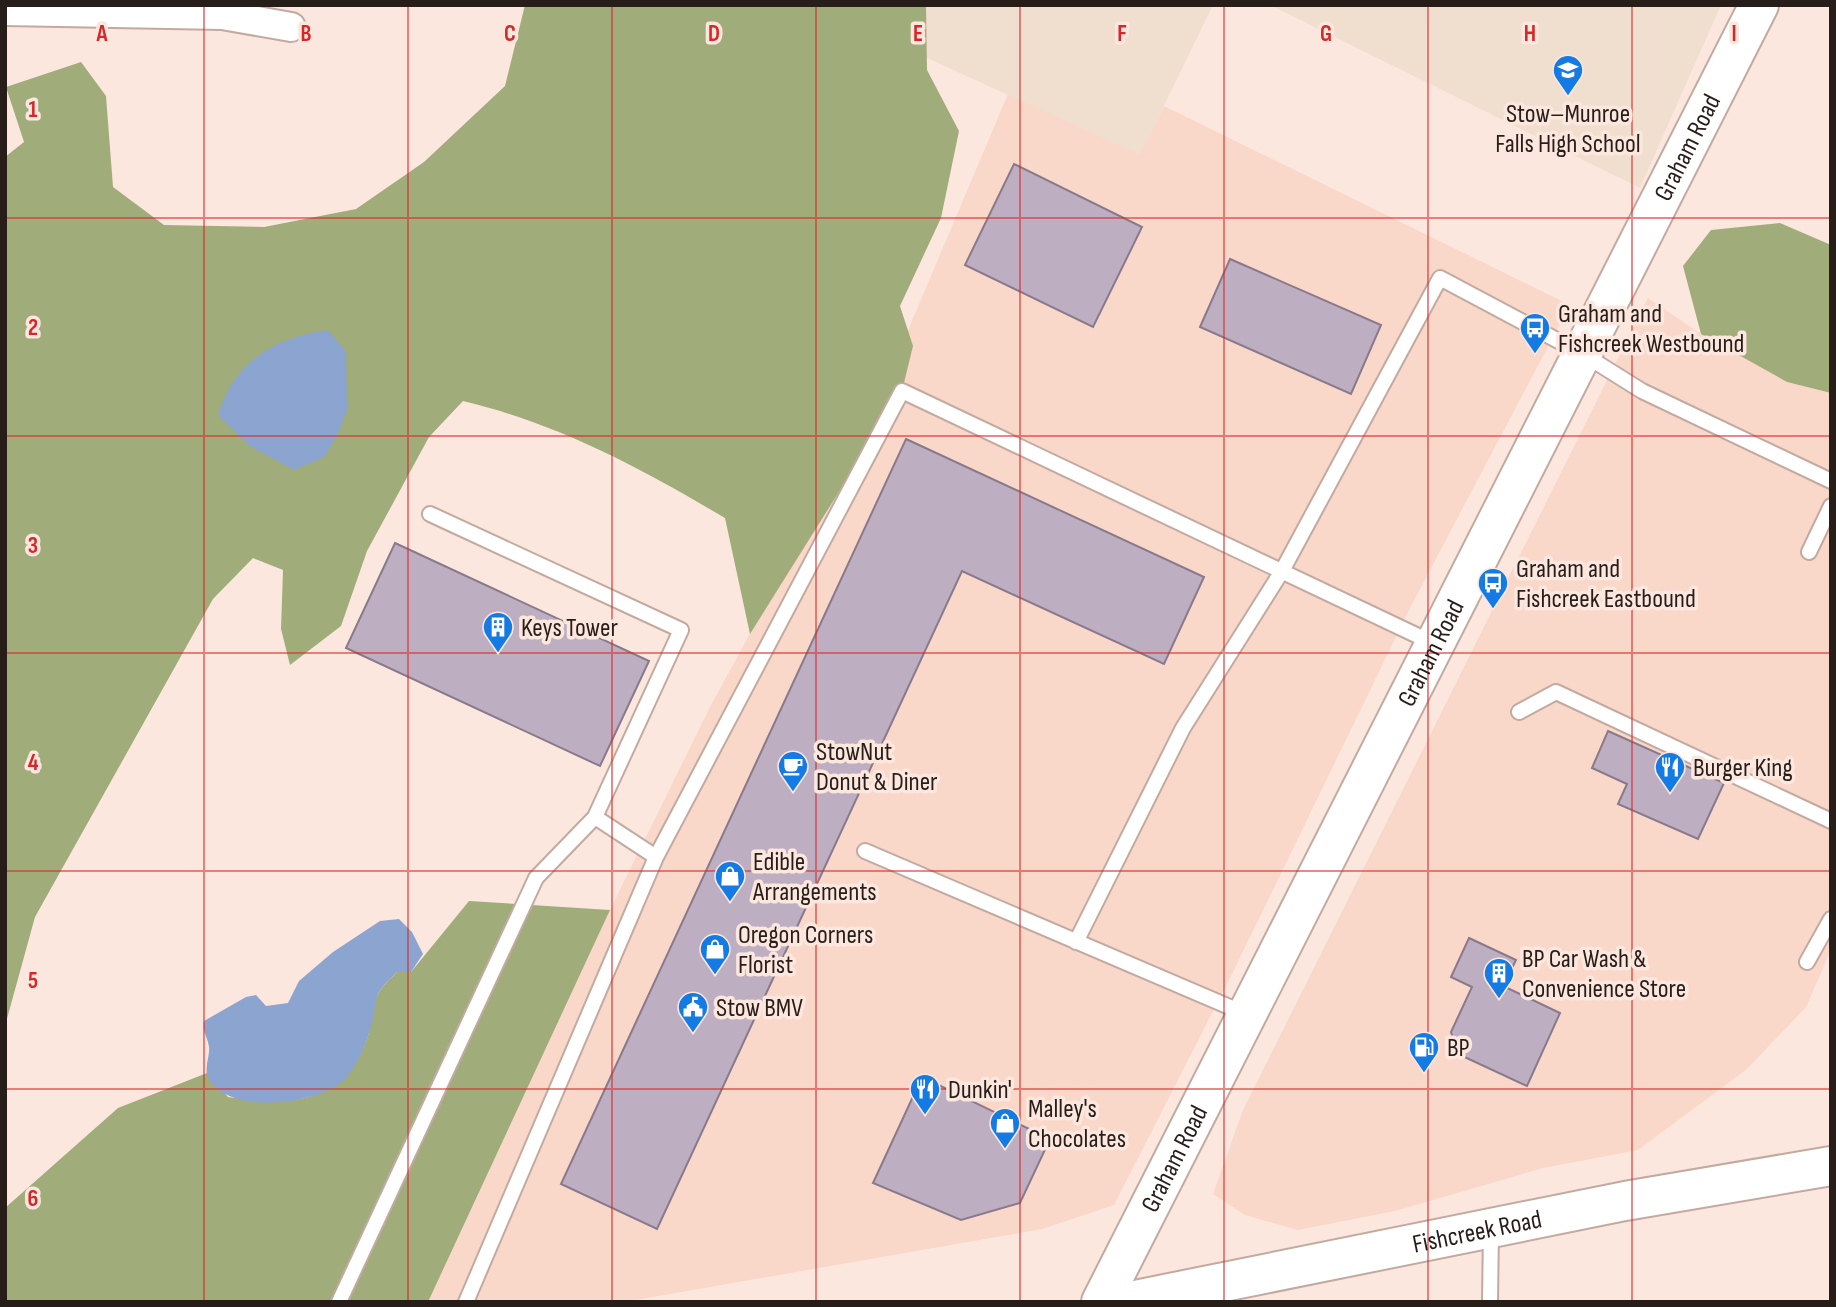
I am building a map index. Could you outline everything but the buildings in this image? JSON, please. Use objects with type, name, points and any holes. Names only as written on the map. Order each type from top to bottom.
[{"type":"main road","name":"Graham Road","points":[[1101,1302],[1759,5]]},
{"type":"main road","name":"Fishcreek Road","points":[[1125,1302],[1491,1228],[1831,1166]]},
{"type":"street","points":[[5,11],[222,15],[291,27]]},
{"type":"lane","points":[[1076,942],[1183,729],[1282,571],[1440,278],[1583,354],[1643,391],[1831,481]]},
{"type":"lane","points":[[466,1302],[656,858],[902,391],[1436,645]]},
{"type":"lane","points":[[1809,552],[1831,506]]},
{"type":"lane","points":[[339,1302],[536,878],[595,817],[681,630],[430,514]]},
{"type":"lane","points":[[1519,712],[1556,692],[1831,821]]},
{"type":"lane","points":[[595,817],[656,858]]},
{"type":"lane","points":[[864,850],[1247,1015]]},
{"type":"lane","points":[[1807,962],[1831,919]]},
{"type":"lane","points":[[1490,1302],[1491,1228]]},
{"type":"shaded area","points":[[811,5],[1213,5],[1140,155]]},
{"type":"shaded area","name":"Stow–Munroe Falls High School","points":[[1270,5],[1721,5],[1640,188]]},
{"type":"shaded area","points":[[1008,94],[1140,154],[1164,106],[1570,305],[1411,606],[1232,974],[1114,1205],[1042,1229],[624,1302],[428,1302],[610,910],[710,707],[884,387]]},
{"type":"shaded area","points":[[1648,298],[1701,334],[1787,382],[1831,393],[1831,950],[1806,1007],[1747,1069],[1638,1150],[1543,1168],[1395,1211],[1298,1230],[1245,1215],[1213,1194],[1243,1110]]},
{"type":"green space","points":[[525,5],[926,5],[927,70],[959,131],[941,218],[900,306],[913,346],[902,391],[750,634],[725,518],[598,449],[532,422],[463,401],[429,437],[367,551],[341,626],[290,665],[281,629],[283,570],[253,558],[213,599],[35,917],[5,1026],[5,157],[24,142],[6,87],[81,62],[106,96],[113,187],[164,225],[264,227],[356,209],[424,162],[505,86]]},
{"type":"green space","points":[[1780,223],[1831,245],[1831,393],[1787,382],[1701,334],[1683,266],[1711,230]]},
{"type":"green space","points":[[469,901],[610,910],[428,1302],[5,1302],[5,1208],[118,1108],[207,1073],[228,1097],[292,1100],[329,1089],[344,1077],[357,1061],[367,1039],[375,1002],[381,989],[397,972],[411,972]]},
{"type":"water","points":[[328,330],[346,352],[347,410],[337,436],[324,457],[294,470],[250,446],[218,415],[234,380],[259,355],[291,339]]},
{"type":"water","points":[[399,919],[412,932],[423,954],[411,972],[397,972],[379,992],[366,1043],[354,1068],[343,1081],[313,1096],[271,1103],[231,1097],[216,1088],[207,1074],[209,1047],[204,1021],[246,997],[256,995],[266,1006],[288,1003],[299,981],[333,952],[380,921]]},
{"type":"place","name":"Stow–Munroe Falls High School","points":[[1568,97]]},
{"type":"place","name":"Graham and Fishcreek Westbound","points":[[1535,355]]},
{"type":"place","name":"Graham and Fishcreek Eastbound","points":[[1493,610]]},
{"type":"place","name":"Keys Tower","points":[[498,654]]},
{"type":"place","name":"StowNut Donut & Diner","points":[[793,793]]},
{"type":"place","name":"Burger King","points":[[1670,794]]},
{"type":"place","name":"Edible Arrangements","points":[[730,903]]},
{"type":"place","name":"Oregon Corners Florist","points":[[715,976]]},
{"type":"place","name":"BP Car Wash & Convenience Store","points":[[1499,1000]]},
{"type":"place","name":"Stow BMV","points":[[693,1034]]},
{"type":"place","name":"BP","points":[[1424,1074]]},
{"type":"place","name":"Dunkin'","points":[[925,1116]]},
{"type":"place","name":"Malley's Chocolates","points":[[1005,1150]]}]
